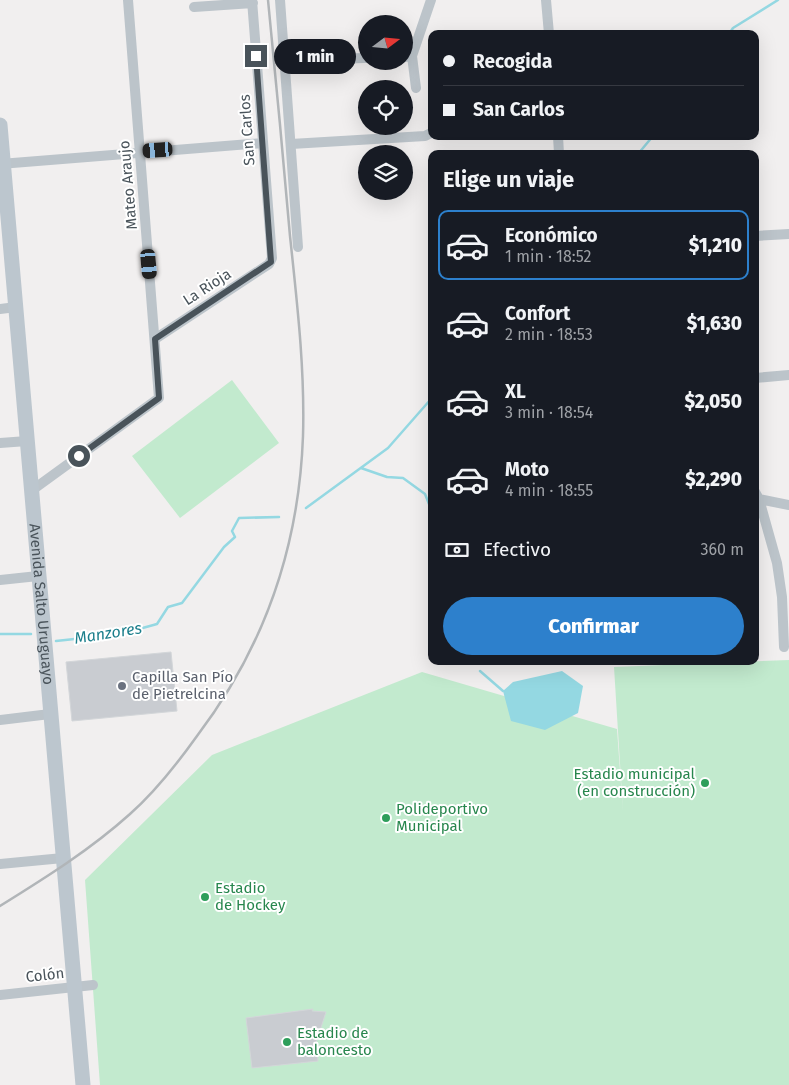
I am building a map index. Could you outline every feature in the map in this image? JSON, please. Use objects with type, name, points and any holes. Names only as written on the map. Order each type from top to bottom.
[{"type":"main road","name":"Avenida Salto Uruguayo","points":[[0,125],[50,714],[84,1085]]},
{"type":"street","name":"Mateo Araujo","points":[[31,491],[159,398],[128,0]]},
{"type":"street","points":[[280,0],[286,60],[298,247]]},
{"type":"street","points":[[413,44],[431,0]]},
{"type":"street","points":[[546,0],[549,30]]},
{"type":"street","points":[[194,7],[252,2]]},
{"type":"street","name":"San Carlos","points":[[252,2],[272,258]]},
{"type":"street","points":[[286,60],[358,58]]},
{"type":"street","points":[[412,70],[416,88]]},
{"type":"street","points":[[291,144],[428,134]]},
{"type":"street","points":[[2,164],[263,143]]},
{"type":"street","points":[[759,236],[789,234]]},
{"type":"street","name":"La Rioja","points":[[155,339],[269,264],[272,258]]},
{"type":"street","points":[[0,309],[16,307]]},
{"type":"street","points":[[759,378],[789,375]]},
{"type":"street","points":[[0,443],[27,441]]},
{"type":"street","points":[[759,496],[789,505]]},
{"type":"street","points":[[759,502],[776,564],[782,597],[784,647]]},
{"type":"street","points":[[0,580],[38,576]]},
{"type":"street","points":[[0,720],[50,714]]},
{"type":"street","points":[[0,864],[63,858]]},
{"type":"street","name":"Colón","points":[[0,995],[94,985]]},
{"type":"green space","points":[[232,380],[279,443],[180,518],[132,456]]},
{"type":"green space","name":"Polideportivo Municipal","points":[[789,660],[789,1085],[100,1085],[85,880],[212,755],[422,672],[617,729],[623,812],[614,667],[759,665],[759,661]]},
{"type":"water","points":[[562,671],[583,686],[578,713],[545,730],[511,721],[503,691],[513,682]]},
{"type":"building","name":"Capilla San Pío de Pietrelcina","points":[[171,652],[177,711],[72,721],[66,662]]},
{"type":"building","points":[[313,1009],[312,1011],[326,1012],[316,1043],[318,1061],[252,1068],[246,1018]]},
{"type":"waterway","name":"Manzores","points":[[732,30],[778,0]]},
{"type":"waterway","name":"Manzores","points":[[641,150],[650,140]]},
{"type":"waterway","name":"Manzores","points":[[306,508],[388,448],[428,402]]},
{"type":"waterway","points":[[361,468],[387,477],[403,478],[425,494],[428,502]]},
{"type":"waterway","name":"Manzores","points":[[56,641],[121,634],[157,624],[168,607],[182,603],[224,547],[235,537],[232,531],[239,518],[279,517]]},
{"type":"waterway","name":"Manzores","points":[[0,634],[31,634]]},
{"type":"waterway","points":[[480,671],[503,691]]},
{"type":"railway","points":[[0,906],[99,840],[140,805],[166,777],[221,702],[259,632],[274,595],[294,517],[300,477],[303,436],[303,386],[298,311],[268,0]]},
{"type":"place","name":"Capilla San Pío de Pietrelcina","points":[[122,686]]},
{"type":"place","name":"Estadio municipal (en construcción)","points":[[705,783]]},
{"type":"place","name":"Polideportivo Municipal","points":[[386,818]]},
{"type":"place","name":"Estadio de Hockey","points":[[205,897]]},
{"type":"place","name":"Estadio de baloncesto","points":[[287,1042]]},
{"type":"route","points":[[79,456],[159,398],[155,339],[271,262],[256,56]]}]
